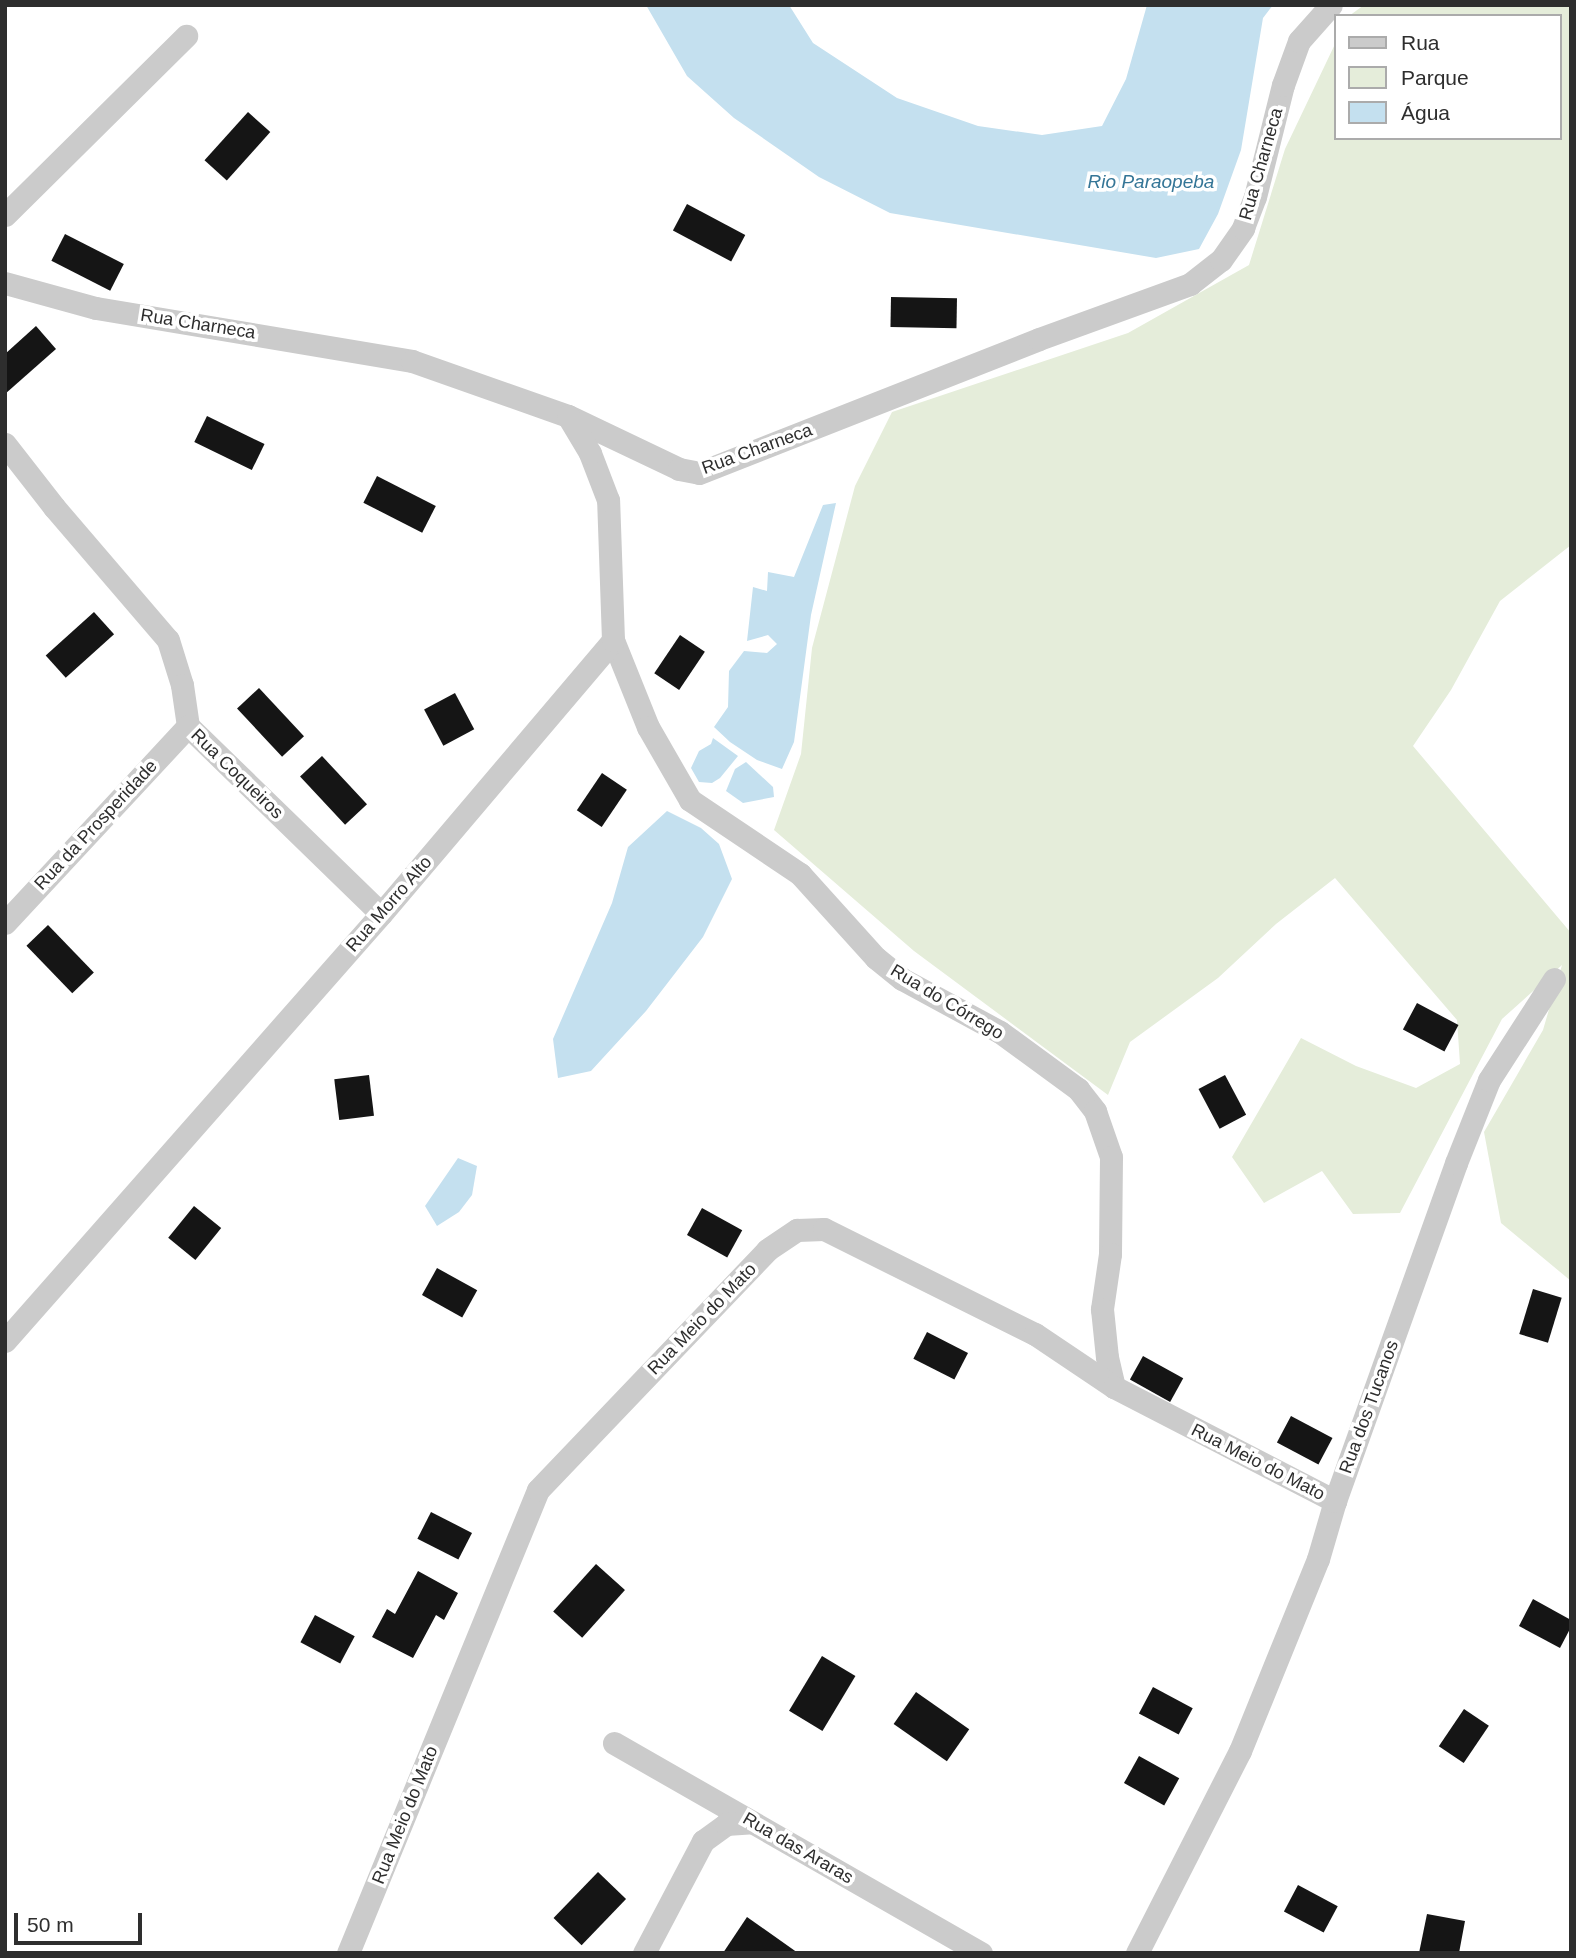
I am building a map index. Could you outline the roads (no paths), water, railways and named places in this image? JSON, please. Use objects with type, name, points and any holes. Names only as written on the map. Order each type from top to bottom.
[{"type":"street","name":"Rua Charneca","points":[[5,283],[96,309],[258,333],[412,361],[568,416],[679,469],[699,473],[1039,339],[1189,284],[1221,260],[1243,228],[1255,197],[1283,85],[1299,41],[1331,5]]},
{"type":"street","points":[[5,215],[186,36]]},
{"type":"street","points":[[568,416],[590,453],[608,500],[613,640]]},
{"type":"street","name":"Rua Coqueiros","points":[[5,444],[54,507],[169,640],[182,685],[188,726],[381,914]]},
{"type":"street","name":"Rua Morro Alto","points":[[5,1341],[381,914],[613,640]]},
{"type":"street","name":"Rua do Córrego","points":[[613,640],[648,727],[690,800],[800,874],[876,958],[902,979],[1000,1032],[1078,1089],[1095,1111],[1111,1157],[1110,1254],[1102,1309],[1107,1357],[1114,1387]]},
{"type":"street","name":"Rua da Prosperidade","points":[[5,923],[188,726]]},
{"type":"street","name":"Rua dos Tucanos","points":[[1137,1953],[1240,1751],[1318,1559],[1335,1502],[1451,1176],[1489,1080],[1554,979]]},
{"type":"street","name":"Rua Meio do Mato","points":[[348,1953],[538,1490],[767,1250],[797,1230],[824,1230],[1035,1334],[1114,1387],[1335,1502]]},
{"type":"street","name":"Rua das Araras","points":[[614,1743],[981,1953]]},
{"type":"street","points":[[644,1953],[703,1841],[726,1824],[752,1822]]},
{"type":"water","name":"Rio Paraopeba","points":[[646,5],[789,5],[813,43],[897,98],[978,126],[1042,135],[1102,126],[1126,79],[1147,5],[1273,5],[1263,18],[1241,150],[1218,214],[1199,249],[1156,258],[890,213],[819,177],[734,118],[687,76]]},
{"type":"water","points":[[836,503],[811,615],[794,742],[782,769],[757,760],[730,742],[714,727],[728,707],[729,671],[744,651],[767,653],[777,644],[768,635],[747,641],[753,587],[767,591],[768,572],[794,577],[823,505]]},
{"type":"water","points":[[713,738],[738,756],[720,778],[712,783],[699,782],[691,768],[699,751],[711,744]]},
{"type":"water","points":[[746,762],[773,787],[774,797],[743,803],[726,791],[735,769]]},
{"type":"water","points":[[667,811],[701,828],[719,844],[732,879],[703,937],[646,1011],[591,1071],[558,1078],[553,1039],[612,903],[628,847]]},
{"type":"water","points":[[458,1158],[477,1166],[472,1195],[459,1212],[437,1226],[425,1206]]}]
